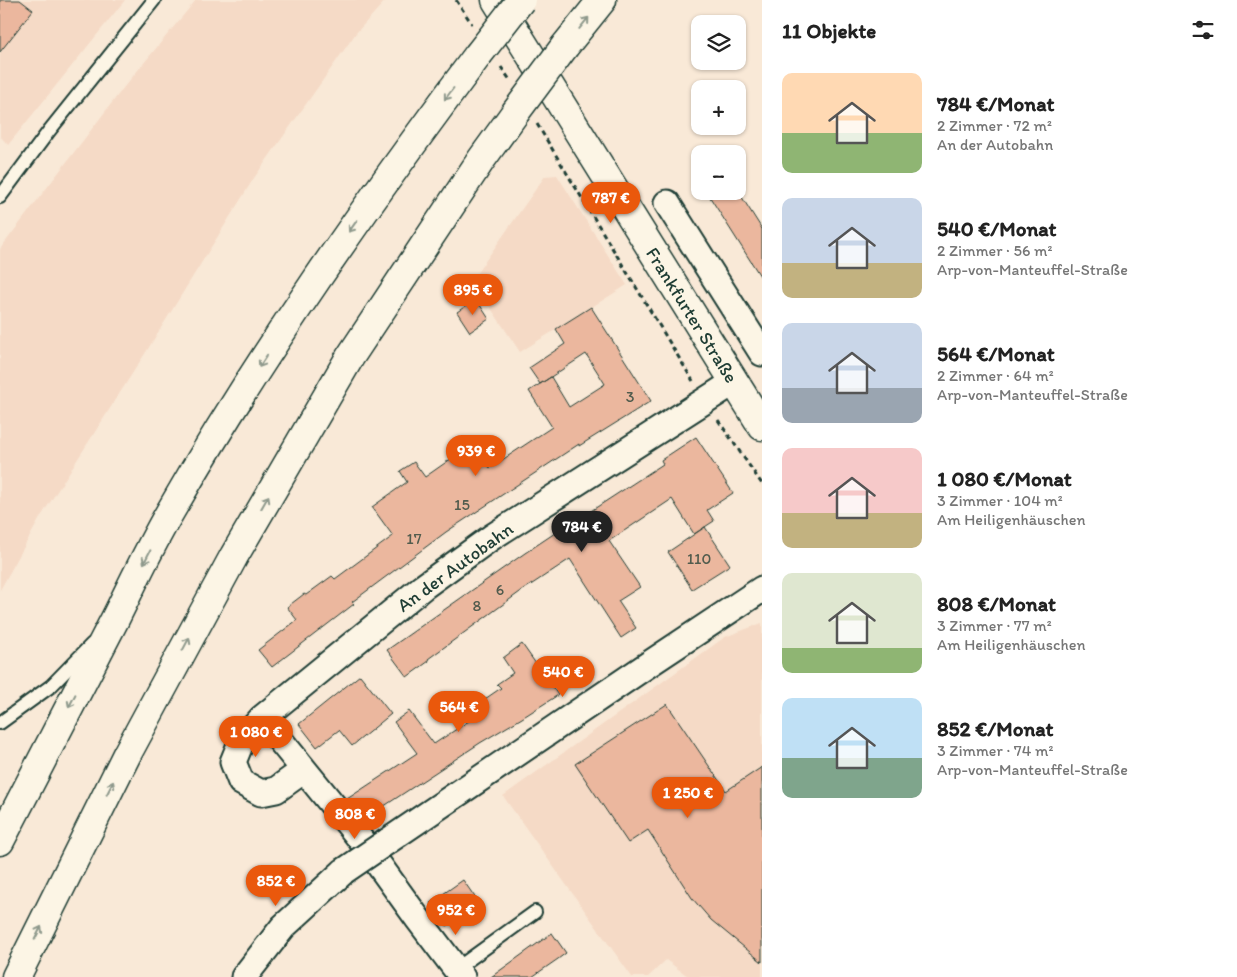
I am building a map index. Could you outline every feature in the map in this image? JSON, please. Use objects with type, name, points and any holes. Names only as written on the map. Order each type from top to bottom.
[{"type":"main road","name":"Frankfurter Straße","points":[[496,0],[762,426]]},
{"type":"main road","points":[[0,841],[169,513],[229,414],[286,324],[343,240],[390,174],[521,0]]},
{"type":"main road","points":[[16,977],[127,754],[234,556],[350,356],[481,160],[524,115],[565,46],[602,0]]},
{"type":"street","name":"Frankfurter Straße","points":[[667,203],[762,353]]},
{"type":"street","name":"An der Autobahn","points":[[304,770],[276,790],[261,793],[241,782],[233,762],[242,740],[262,718],[423,587],[492,537],[734,382]]},
{"type":"street","points":[[244,977],[283,927],[344,871],[762,589]]},
{"type":"street","points":[[262,718],[358,836],[459,973]]},
{"type":"lane","points":[[0,197],[49,131],[154,0]]},
{"type":"lane","points":[[0,723],[50,686],[112,624]]},
{"type":"lane","points":[[459,973],[535,912]]},
{"type":"path","points":[[456,0],[484,49],[513,84]]},
{"type":"path","points":[[524,115],[705,401],[762,484]]},
{"type":"shaded area","points":[[0,0],[125,0],[8,145],[0,136]]},
{"type":"shaded area","points":[[196,0],[386,0],[356,33],[254,178],[40,518],[0,590],[0,249],[124,87]]},
{"type":"shaded area","points":[[557,175],[627,285],[520,352],[472,280],[545,176]]},
{"type":"shaded area","points":[[762,623],[762,977],[689,977],[666,960],[648,977],[632,977],[503,796],[725,637]]},
{"type":"building","points":[[0,0],[20,0],[33,10],[0,52]]},
{"type":"building","points":[[712,200],[744,200],[762,229],[762,279]]},
{"type":"building","points":[[476,299],[489,319],[470,332],[457,312]]},
{"type":"building","points":[[591,307],[651,401],[579,446],[579,444],[446,532],[352,602],[354,604],[272,667],[258,650],[297,620],[287,607],[332,576],[335,579],[393,536],[372,507],[407,482],[400,471],[414,462],[425,477],[455,456],[451,450],[470,438],[490,468],[552,427],[529,391],[540,384],[529,368],[565,344],[556,329]],"holes":[[[586,354],[605,384],[569,407],[551,377],[540,384]]]},
{"type":"building","points":[[696,437],[733,493],[707,510],[714,521],[694,534],[672,499],[609,541],[640,587],[618,601],[636,628],[621,638],[570,559],[520,592],[428,659],[429,661],[407,677],[387,650],[525,553],[663,464],[661,460]]},
{"type":"building","points":[[705,527],[730,565],[692,589],[668,552]]},
{"type":"building","points":[[522,644],[558,695],[480,743],[363,820],[347,799],[417,753],[394,722],[409,711],[434,744],[487,709],[482,701],[501,688],[497,684],[513,673],[503,658]]},
{"type":"building","points":[[360,675],[391,714],[352,746],[339,730],[317,747],[299,724]]},
{"type":"building","points":[[667,704],[726,791],[762,767],[762,962],[711,920],[692,898],[648,830],[628,843],[575,764]]},
{"type":"building","points":[[463,880],[479,903],[447,926],[430,903]]},
{"type":"building","points":[[552,933],[566,953],[558,959],[532,977],[491,977]]}]
